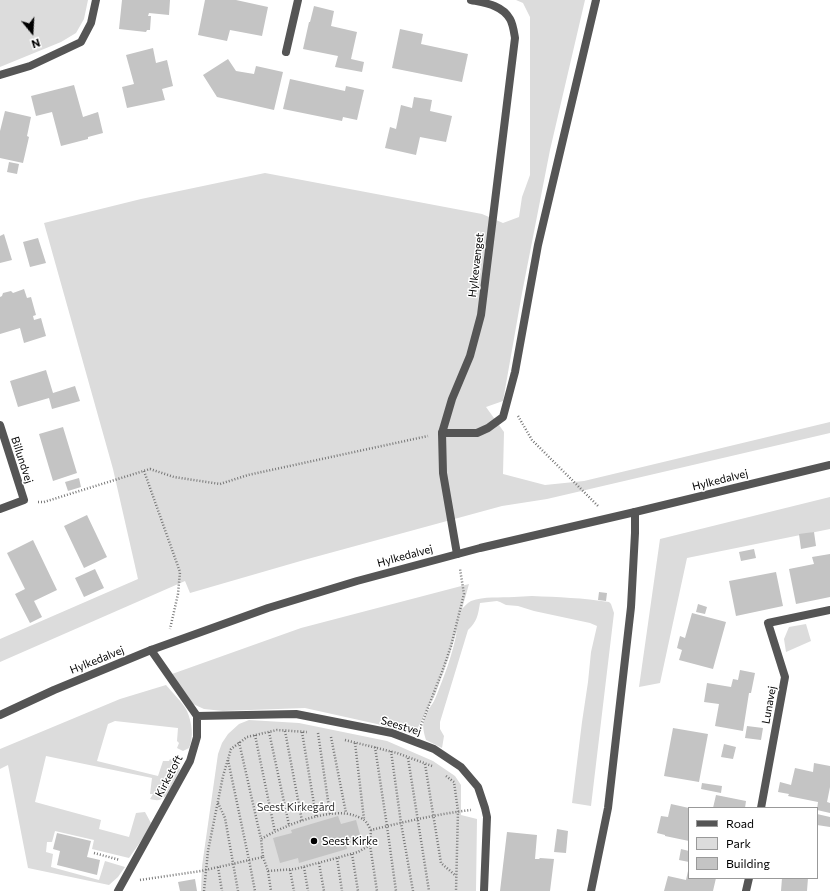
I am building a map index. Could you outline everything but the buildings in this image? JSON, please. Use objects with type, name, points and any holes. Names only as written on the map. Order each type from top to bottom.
[{"type":"street","points":[[0,75],[30,66],[81,42],[91,24],[96,0]]},
{"type":"street","points":[[286,52],[298,0]]},
{"type":"street","name":"Hylkevænget","points":[[457,554],[443,473],[442,433],[452,399],[470,356],[481,315],[515,38],[511,20],[503,10],[489,4],[470,0]]},
{"type":"street","points":[[442,433],[477,433],[488,428],[503,417],[515,372],[538,245],[596,0]]},
{"type":"street","name":"Billundvej","points":[[0,425],[24,500],[0,509]]},
{"type":"street","name":"Hylkedalvej","points":[[0,715],[54,690],[166,644],[268,608],[357,581],[480,548],[830,464]]},
{"type":"street","points":[[591,891],[608,808],[631,607],[635,512]]},
{"type":"street","name":"Lunavej","points":[[761,807],[785,677],[768,623],[830,610]]},
{"type":"street","points":[[151,650],[197,716]]},
{"type":"street","name":"Seestvej","points":[[197,716],[296,714],[392,733],[434,749],[461,767],[478,787],[487,818],[484,891]]},
{"type":"street","name":"Kirketoft","points":[[118,891],[190,761],[197,737],[197,716]]},
{"type":"street","points":[[746,891],[749,879]]},
{"type":"path","points":[[508,398],[532,440],[609,518]]},
{"type":"path","points":[[24,500],[44,502],[150,469],[174,477],[220,484],[248,475],[442,433]]},
{"type":"path","points":[[144,471],[180,572],[178,594],[166,644]]},
{"type":"path","points":[[419,743],[421,727],[449,653],[464,594],[457,554]]},
{"type":"path","points":[[204,891],[208,851],[231,749],[247,737],[277,730],[308,732]]},
{"type":"path","points":[[285,731],[302,821]]},
{"type":"path","points":[[268,732],[289,825]]},
{"type":"path","points":[[302,732],[316,816]]},
{"type":"path","points":[[330,814],[316,733],[337,738]]},
{"type":"path","points":[[255,735],[275,832]]},
{"type":"path","points":[[331,737],[346,813]]},
{"type":"path","points":[[343,740],[391,751],[432,766]]},
{"type":"path","points":[[239,742],[261,839],[263,857],[268,871],[271,891]]},
{"type":"path","points":[[355,743],[364,819],[371,830],[370,845],[377,891]]},
{"type":"path","points":[[374,747],[396,891]]},
{"type":"path","points":[[391,751],[412,891]]},
{"type":"path","points":[[408,757],[429,891]]},
{"type":"path","points":[[228,760],[250,860],[255,891]]},
{"type":"path","points":[[426,764],[440,863],[456,877]]},
{"type":"path","points":[[443,774],[454,782],[458,811],[456,891]]},
{"type":"path","points":[[218,803],[225,818],[238,891]]},
{"type":"path","points":[[371,830],[458,811]]},
{"type":"path","points":[[261,839],[289,825],[316,816],[348,813],[364,819]]},
{"type":"path","points":[[268,871],[290,870],[304,867],[358,852],[370,845]]},
{"type":"path","points":[[94,853],[134,863]]},
{"type":"path","points":[[352,854],[358,891]]},
{"type":"path","points":[[122,883],[201,871],[263,857]]},
{"type":"path","points":[[337,858],[342,891]]},
{"type":"path","points":[[319,863],[324,891]]},
{"type":"path","points":[[218,867],[222,891]]},
{"type":"path","points":[[304,867],[308,891]]},
{"type":"path","points":[[290,870],[294,891]]},
{"type":"green space","points":[[0,0],[88,0],[84,19],[76,33],[61,42],[0,67]]},
{"type":"green space","points":[[516,0],[585,0],[550,150],[522,293],[503,401],[486,407],[504,432],[503,474],[545,485],[584,481],[830,422],[830,433],[547,499],[502,506],[190,593],[185,581],[0,662],[0,639],[138,579],[113,469],[44,223],[141,199],[265,173],[482,214],[503,223],[519,217],[522,197],[530,175],[530,17],[523,3]]},
{"type":"green space","points":[[830,497],[830,529],[687,558],[660,683],[639,687],[660,539]]},
{"type":"green space","points":[[469,584],[462,609],[471,601],[481,598],[530,596],[561,597],[609,602],[611,604],[614,613],[591,806],[572,803],[591,652],[597,626],[590,623],[518,606],[506,605],[497,601],[480,603],[477,618],[468,630],[440,722],[440,729],[444,736],[442,748],[426,740],[423,721],[435,699],[445,674],[457,630],[435,695],[414,735],[377,724],[305,708],[223,711],[204,709],[193,704],[172,674],[301,628]]},
{"type":"green space","points":[[806,624],[811,641],[786,652],[784,639],[789,627]]},
{"type":"green space","points":[[166,685],[183,705],[189,716],[192,735],[189,748],[183,751],[177,748],[179,743],[177,741],[178,728],[115,721],[108,724],[97,761],[158,776],[163,761],[169,761],[170,759],[178,762],[180,770],[167,795],[163,798],[157,800],[150,799],[153,794],[150,794],[152,778],[46,756],[35,802],[101,820],[99,829],[129,837],[136,813],[145,812],[151,823],[146,834],[129,858],[92,849],[94,840],[55,831],[52,842],[47,842],[46,852],[53,854],[51,867],[99,880],[105,861],[125,867],[118,877],[109,885],[28,868],[8,765],[0,769],[0,749],[120,699]]},
{"type":"green space","name":"Seest Kirkegård","points":[[249,720],[299,723],[387,741],[433,761],[455,776],[461,785],[461,815],[477,819],[476,891],[201,891],[202,866],[218,754],[222,743],[228,734],[239,724]]},
{"type":"place","name":"Seest Kirke","points":[[314,841]]}]
